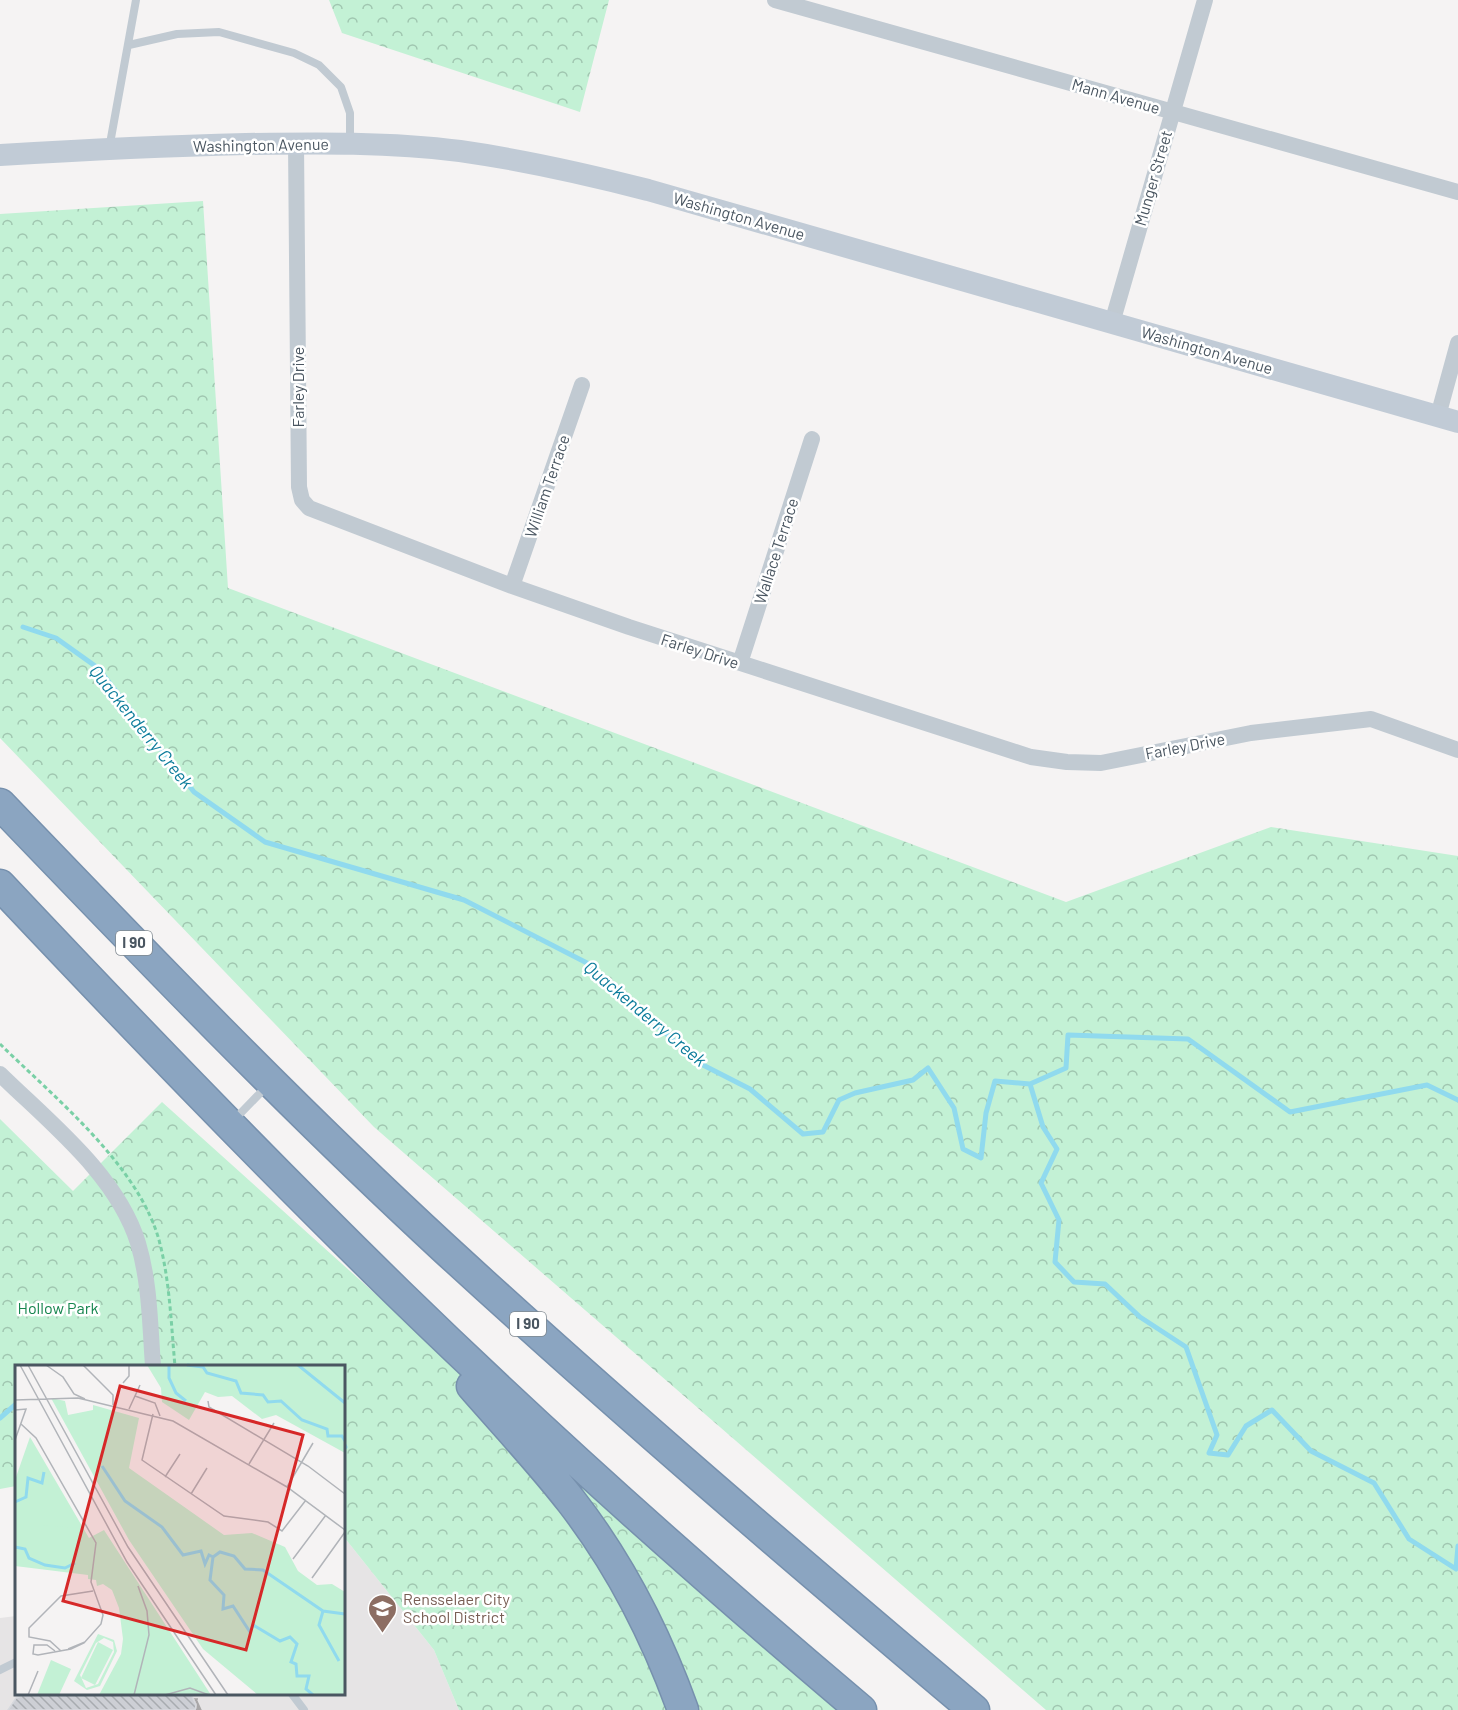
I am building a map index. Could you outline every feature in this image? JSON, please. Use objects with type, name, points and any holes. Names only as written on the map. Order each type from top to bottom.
[{"type":"highway","name":"I 90","points":[[0,804],[170,980],[426,1231],[584,1375],[974,1710]]},
{"type":"highway","points":[[0,885],[230,1124],[467,1358],[673,1548],[861,1710]]},
{"type":"highway","points":[[346,1241],[572,1502],[623,1578],[660,1651],[683,1710]]},
{"type":"street","name":"Mann Avenue","points":[[775,0],[1458,192]]},
{"type":"street","name":"Munger Street","points":[[1112,323],[1205,0]]},
{"type":"street","name":"Washington Avenue","points":[[0,154],[296,143],[351,144],[460,151],[573,171],[648,190],[1448,419]]},
{"type":"street","name":"Farley Drive","points":[[296,143],[299,487],[302,500],[309,508],[512,586],[1031,757],[1067,762],[1101,763],[1251,733],[1371,718],[1458,750]]},
{"type":"street","points":[[1448,419],[1458,343]]},
{"type":"street","name":"William Terrace","points":[[512,586],[582,385]]},
{"type":"street","name":"Wallace Terrace","points":[[740,663],[812,439]]},
{"type":"street","points":[[0,1074],[93,1167],[114,1191],[122,1205],[138,1243],[145,1271],[153,1365]]},
{"type":"lane","points":[[109,149],[136,0]]},
{"type":"lane","points":[[129,45],[177,34],[219,32],[294,53],[319,65],[341,87],[350,113],[351,144]]},
{"type":"lane","points":[[230,1124],[271,1081]]},
{"type":"lane","points":[[0,1670],[15,1662]]},
{"type":"lane","points":[[292,1695],[304,1710]]},
{"type":"shaded area","name":"Rensselaer City School District","points":[[345,1538],[434,1650],[459,1710],[0,1710],[0,1618],[15,1616],[15,1695],[345,1695]]},
{"type":"green space","points":[[329,0],[609,0],[580,112],[342,33]]},
{"type":"green space","points":[[203,201],[228,588],[1066,902],[1271,827],[1458,856],[1458,1710],[1046,1710],[374,1127],[0,738],[0,214]]},
{"type":"green space","name":"Hollow Park","points":[[162,1102],[838,1710],[459,1710],[434,1650],[345,1538],[345,1365],[15,1365],[15,1486],[0,1489],[0,1119],[73,1191]]},
{"type":"building","points":[[24,1695],[191,1695],[196,1705],[195,1710],[8,1710],[16,1698]]},
{"type":"waterway","name":"Quackenderry Creek","points":[[23,627],[56,638],[98,668],[194,792],[265,842],[464,900],[587,963],[699,1063],[750,1089],[803,1134],[823,1132],[839,1100],[855,1093],[913,1080],[928,1068],[954,1108],[963,1149],[981,1158],[986,1113],[995,1081],[1030,1084],[1043,1127],[1057,1149],[1041,1183],[1059,1220],[1055,1262],[1074,1282],[1105,1284],[1140,1317],[1186,1347],[1217,1435],[1209,1453],[1228,1455],[1246,1426],[1272,1410],[1311,1451],[1374,1483],[1409,1539],[1456,1569],[1458,1546]]},
{"type":"waterway","points":[[1030,1084],[1066,1068],[1068,1035],[1188,1039],[1290,1112],[1427,1085],[1458,1100]]},
{"type":"waterway","points":[[0,1418],[15,1405]]},
{"type":"place","name":"Rensselaer City School District","points":[[382,1634]]}]
